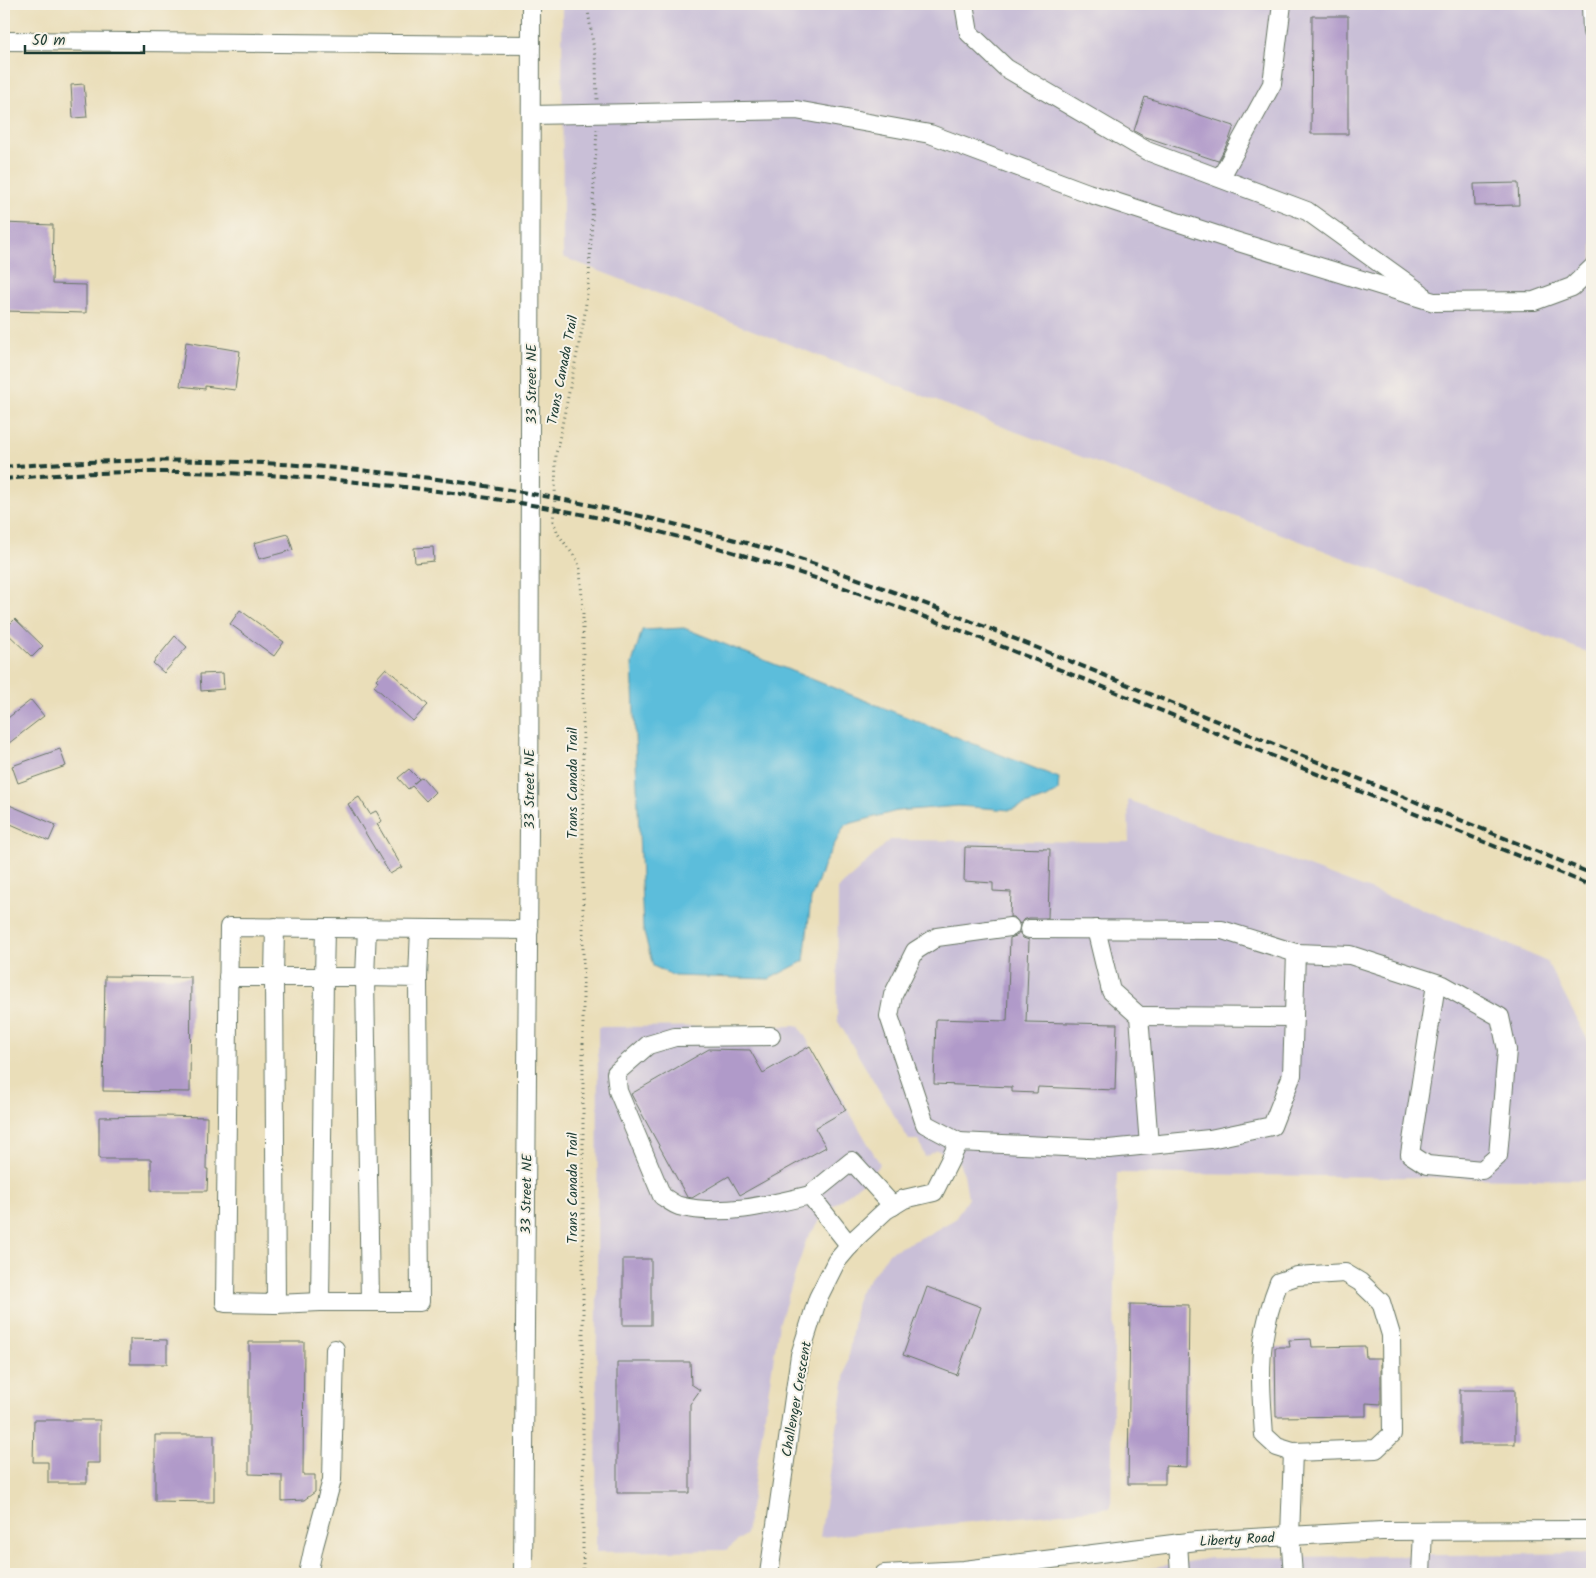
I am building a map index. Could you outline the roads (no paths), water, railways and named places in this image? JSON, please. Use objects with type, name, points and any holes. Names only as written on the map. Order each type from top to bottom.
[{"type":"street","name":"33 Street NE","points":[[523,1574],[529,930],[531,4]]},
{"type":"street","points":[[964,4],[969,33],[1006,68],[1147,150],[1307,211],[1434,302]]},
{"type":"street","points":[[1222,177],[1272,84],[1282,4]]},
{"type":"street","points":[[1591,4],[1592,32]]},
{"type":"street","points":[[4,41],[531,45]]},
{"type":"street","points":[[531,116],[796,110],[930,134],[1098,196],[1235,241],[1434,302],[1534,301],[1572,287],[1592,268]]},
{"type":"street","points":[[420,929],[418,978],[420,1302],[225,1303],[229,927],[529,930]]},
{"type":"street","points":[[275,927],[276,1304]]},
{"type":"street","points":[[1010,927],[937,938],[915,951],[893,995],[889,1016],[925,1124],[959,1142],[1109,1149],[1210,1139],[1272,1126],[1292,1075],[1296,953]]},
{"type":"street","points":[[320,1302],[325,928]]},
{"type":"street","points":[[367,928],[365,977],[370,1302]]},
{"type":"street","points":[[1029,929],[1222,930],[1296,953],[1350,955],[1436,984],[1500,1017],[1507,1050],[1498,1156],[1482,1170],[1427,1165],[1410,1154],[1436,984]]},
{"type":"street","points":[[1096,929],[1110,991],[1139,1016],[1294,1017]]},
{"type":"street","points":[[228,977],[418,978]]},
{"type":"street","points":[[1139,1016],[1149,1145]]},
{"type":"street","points":[[771,1036],[675,1037],[648,1045],[616,1073],[618,1091],[662,1196],[677,1205],[703,1210],[757,1207],[810,1195],[852,1162],[893,1206]]},
{"type":"street","name":"Challenger Crescent","points":[[769,1574],[800,1355],[818,1298],[836,1262],[857,1237],[904,1199],[934,1192],[959,1142]]},
{"type":"street","points":[[810,1195],[850,1246]]},
{"type":"street","points":[[1345,1273],[1360,1282],[1381,1302],[1391,1335],[1392,1434],[1376,1449],[1293,1452],[1277,1448],[1264,1435],[1262,1343],[1270,1306],[1278,1282],[1297,1276],[1345,1273]]},
{"type":"street","points":[[308,1574],[332,1480],[335,1349]]},
{"type":"street","points":[[1293,1452],[1290,1536],[1293,1574]]},
{"type":"street","name":"Liberty Road","points":[[884,1574],[964,1572],[1178,1543],[1290,1536],[1382,1531],[1592,1530]]},
{"type":"street","points":[[1421,1574],[1423,1531]]},
{"type":"street","points":[[1178,1543],[1180,1574]]},
{"type":"water","points":[[684,628],[1059,778],[1058,791],[1047,798],[1010,810],[958,806],[897,811],[845,825],[825,862],[811,899],[804,961],[769,979],[674,976],[653,966],[643,929],[632,663],[642,630]]},
{"type":"railway","points":[[4,467],[86,462],[168,461],[251,462],[333,468],[415,476],[577,502],[709,533],[794,557],[929,605],[1592,874]]},
{"type":"railway","points":[[4,479],[52,475],[147,472],[291,476],[386,485],[498,499],[582,514],[674,536],[802,574],[989,641],[1592,886]]}]
